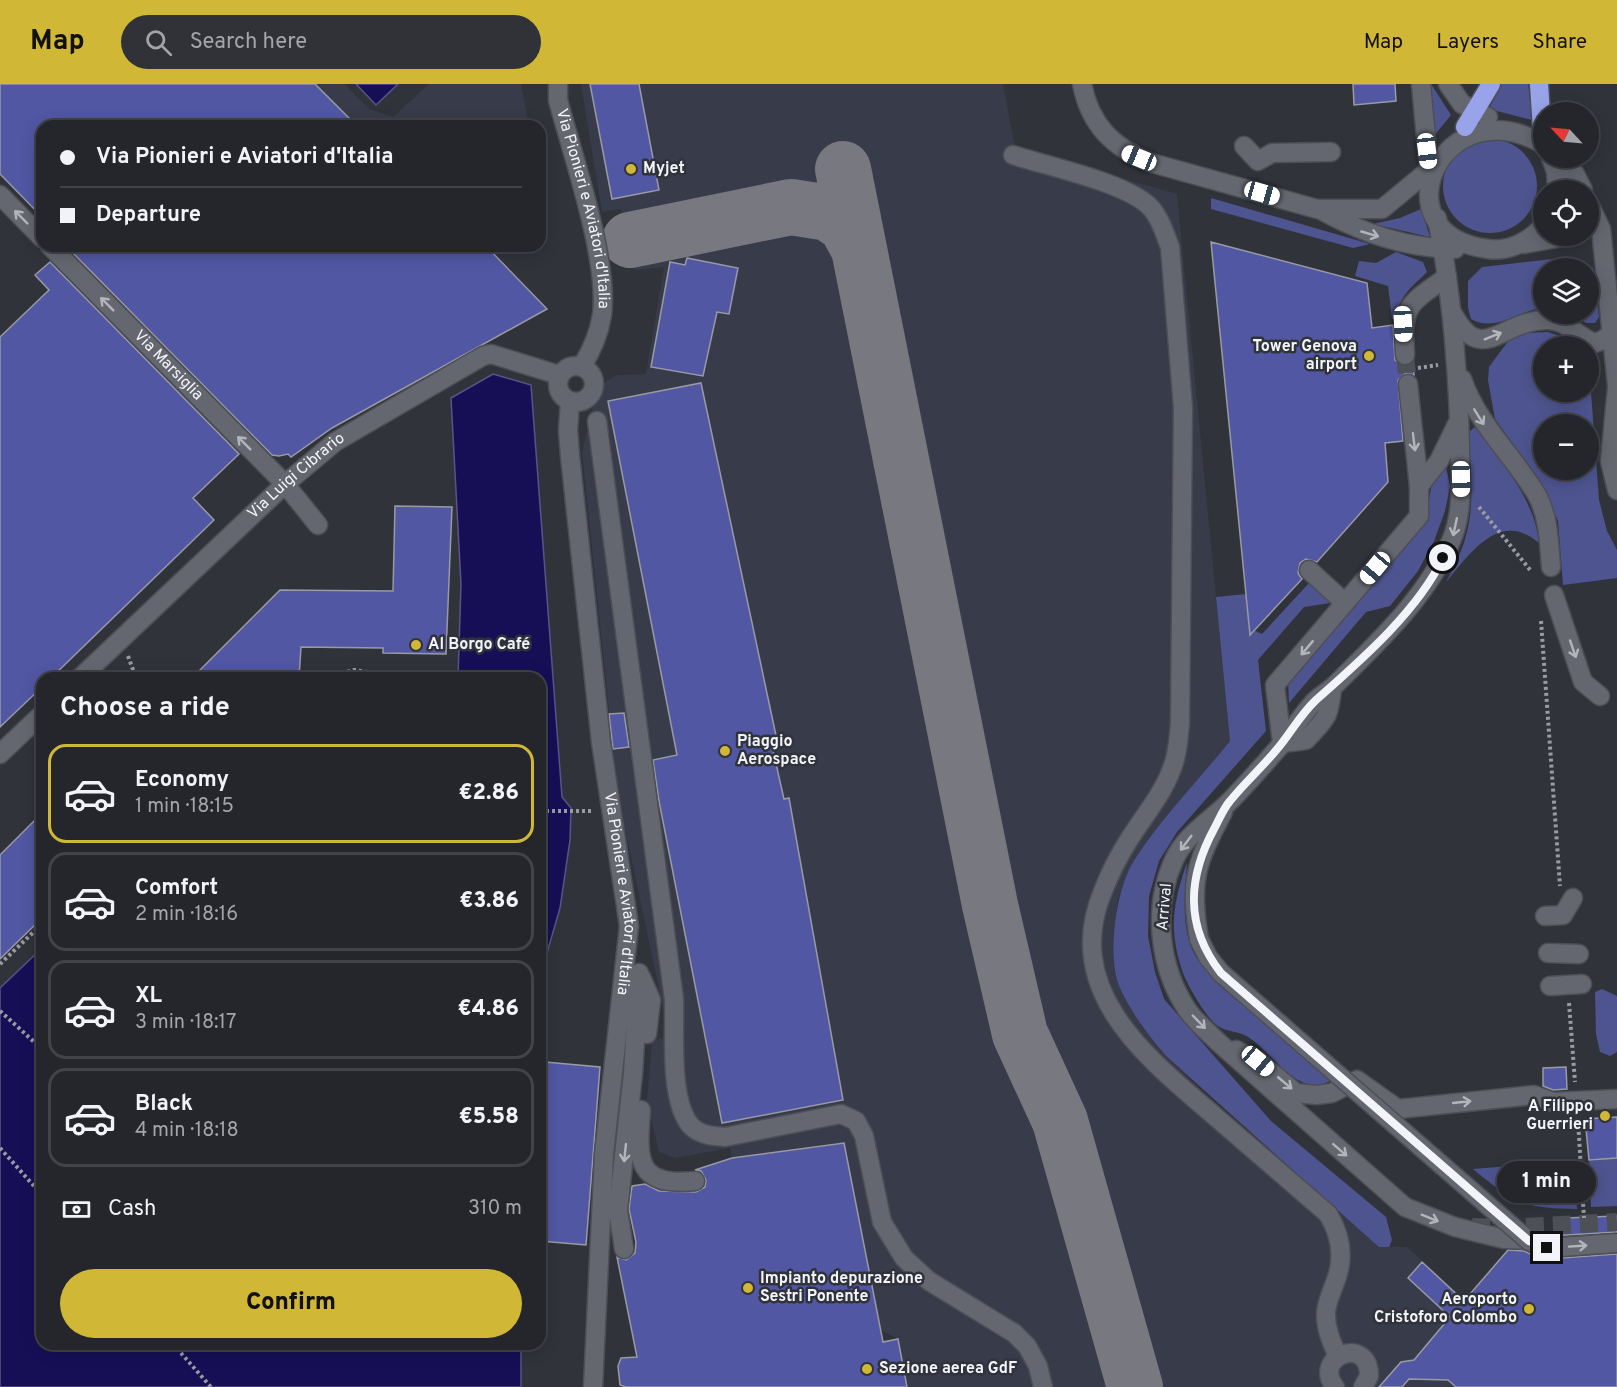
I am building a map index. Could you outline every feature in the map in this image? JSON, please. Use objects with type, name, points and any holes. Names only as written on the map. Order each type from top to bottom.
[{"type":"highway","points":[[1465,127],[1491,84]]},
{"type":"highway","points":[[1539,84],[1540,102]]},
{"type":"street","name":"Via Pionieri e Aviatori d'Italia","points":[[558,84],[558,100],[594,240],[603,293],[599,331],[582,366]]},
{"type":"street","points":[[1082,84],[1086,105],[1107,136],[1126,153],[1152,163],[1317,208],[1354,229],[1422,248],[1491,250],[1533,243]]},
{"type":"street","points":[[1282,743],[1285,721],[1308,694],[1332,688],[1391,628],[1433,578],[1452,538],[1461,499],[1456,363],[1451,310],[1443,249],[1428,189],[1429,170],[1421,84]]},
{"type":"street","points":[[1448,84],[1457,99],[1475,110],[1495,121],[1525,129],[1533,136]]},
{"type":"street","points":[[1317,208],[1382,209],[1429,170],[1439,149],[1465,127],[1495,121]]},
{"type":"street","points":[[1244,146],[1258,161],[1262,193]]},
{"type":"street","points":[[1258,161],[1272,153],[1331,152]]},
{"type":"street","points":[[1012,155],[1133,194],[1151,207],[1170,247],[1183,408],[1180,723],[1175,760],[1163,787],[1130,838],[1102,893],[1093,924],[1094,966],[1105,998],[1124,1031],[1153,1063],[1328,1214],[1338,1231],[1342,1252],[1340,1272],[1325,1315],[1331,1341],[1338,1356]]},
{"type":"street","points":[[1568,168],[1578,180]]},
{"type":"street","points":[[0,195],[36,232]]},
{"type":"street","points":[[1437,218],[1448,232],[1462,242],[1491,250]]},
{"type":"street","points":[[1606,229],[1617,387],[1611,461],[1617,490]]},
{"type":"street","points":[[1510,247],[1533,234]]},
{"type":"street","name":"Via Marsiglia","points":[[56,252],[285,484],[318,525]]},
{"type":"street","points":[[1282,743],[1275,685],[1419,516],[1419,486],[1405,314],[1418,297],[1447,277]]},
{"type":"street","points":[[1451,310],[1467,335],[1479,341],[1493,338],[1520,323],[1538,320],[1566,324],[1595,343],[1612,333]]},
{"type":"street","name":"Via Luigi Cibrario","points":[[86,672],[285,484],[335,442],[445,377],[490,354],[555,375]]},
{"type":"street","points":[[1456,363],[1474,408],[1538,497],[1548,527],[1551,567]]},
{"type":"street","points":[[555,375],[569,367],[582,366],[589,371],[594,385],[586,399],[570,401]]},
{"type":"street","name":"Via Pionieri e Aviatori d'Italia","points":[[555,375],[558,388],[570,401],[568,430],[570,456],[601,742],[629,926],[632,972],[604,1154],[593,1387]]},
{"type":"street","points":[[1419,486],[1439,461],[1459,420]]},
{"type":"street","points":[[597,421],[674,999],[676,1079],[682,1109],[691,1126],[707,1136],[725,1137],[841,1114],[856,1121],[864,1136],[882,1222],[904,1258],[928,1281],[1014,1333],[1028,1346],[1038,1366],[1043,1387]]},
{"type":"street","points":[[1310,570],[1345,603]]},
{"type":"street","points":[[1554,595],[1583,681],[1600,696]]},
{"type":"street","points":[[1282,743],[1306,740],[1330,713],[1332,688]]},
{"type":"street","points":[[0,754],[36,720]]},
{"type":"street","name":"Arrival","points":[[1282,743],[1228,802],[1195,831],[1174,859],[1164,890],[1161,920],[1164,954],[1172,983],[1190,1013],[1218,1042],[1405,1207],[1455,1227],[1504,1239],[1548,1240]]},
{"type":"street","points":[[1228,802],[1197,863],[1194,908],[1200,939],[1208,957],[1221,973],[1529,1241],[1547,1248],[1617,1243]]},
{"type":"street","points":[[1554,915],[1573,898]]},
{"type":"street","points":[[1548,953],[1580,954]]},
{"type":"street","points":[[624,1248],[618,1210],[651,1000],[632,972]]},
{"type":"street","points":[[1551,986],[1582,984]]},
{"type":"street","points":[[1218,1042],[1258,1061],[1296,1093],[1332,1093],[1352,1080],[1358,1080],[1398,1109],[1534,1095],[1553,1102],[1611,1100]]},
{"type":"street","points":[[638,1074],[639,1130],[644,1169],[650,1176],[669,1184],[695,1181]]},
{"type":"street","points":[[1335,1387],[1329,1376],[1329,1368],[1338,1356],[1347,1353],[1360,1355],[1369,1369],[1369,1385]]},
{"type":"path","points":[[1409,369],[1433,366]]},
{"type":"path","points":[[1476,503],[1533,574]]},
{"type":"path","points":[[1541,616],[1554,915]]},
{"type":"path","points":[[346,672],[354,670],[367,672]]},
{"type":"path","points":[[546,811],[585,812]]},
{"type":"path","points":[[0,964],[36,930]]},
{"type":"path","points":[[0,1011],[36,1044]]},
{"type":"path","points":[[0,1148],[36,1188]]},
{"type":"path","points":[[178,1350],[211,1387]]},
{"type":"shaded area","points":[[0,84],[345,84],[369,109],[393,117],[429,84],[521,84],[528,120],[36,120]]},
{"type":"shaded area","points":[[356,84],[398,84],[376,105]]},
{"type":"shaded area","points":[[581,84],[1003,84],[1015,148],[1177,194],[1230,741],[1134,861],[1118,899],[1113,940],[1141,1026],[1166,1056],[1215,1103],[1379,1247],[1407,1247],[1465,1300],[1617,1287],[1617,1387],[907,1387],[898,1339],[881,1330],[843,1144],[732,1158],[730,1148],[675,1158],[659,1152],[647,1101],[652,1041],[669,1036],[618,795],[582,452],[600,385],[617,375],[646,374],[664,267],[635,270],[621,209],[602,212]]},
{"type":"shaded area","points":[[1431,84],[1451,115],[1433,137]]},
{"type":"shaded area","points":[[1501,84],[1528,84],[1532,120],[1489,109]]},
{"type":"shaded area","points":[[1490,139],[1508,142],[1529,160],[1536,180],[1533,180],[1533,206],[1523,219],[1508,230],[1490,233],[1472,230],[1457,219],[1446,204],[1443,186],[1446,168],[1457,153],[1472,142]]},
{"type":"shaded area","points":[[1211,198],[1370,244],[1353,248],[1211,209]]},
{"type":"shaded area","points":[[1421,209],[1430,237],[1373,224],[1400,218]]},
{"type":"shaded area","points":[[1396,252],[1423,262],[1427,272],[1407,292],[1400,303],[1397,318],[1392,319],[1388,286],[1355,276],[1359,261],[1376,263]]},
{"type":"shaded area","points":[[1533,261],[1533,310],[1498,322],[1480,323],[1471,319],[1468,308],[1468,281],[1482,267]]},
{"type":"shaded area","points":[[1548,332],[1560,336],[1533,336],[1533,402],[1592,402],[1593,414],[1533,414],[1533,471],[1495,419],[1488,380],[1489,367],[1509,340],[1523,333]]},
{"type":"shaded area","points":[[493,374],[531,385],[562,797],[571,808],[570,840],[560,908],[546,956],[546,672],[458,672],[461,584],[451,398]]},
{"type":"shaded area","points":[[1475,427],[1506,467],[1524,496],[1531,511],[1539,543],[1525,534],[1511,531],[1498,533],[1475,548],[1446,582],[1457,562],[1468,526],[1471,509],[1469,432]]},
{"type":"shaded area","points":[[1446,467],[1450,486],[1445,511],[1434,541],[1418,571],[1390,606],[1366,612],[1289,703],[1288,680],[1426,517],[1432,483]]},
{"type":"shaded area","points":[[1598,480],[1599,500],[1607,531],[1617,550],[1617,578],[1563,585],[1558,521],[1540,481]]},
{"type":"shaded area","points":[[1309,583],[1330,603],[1304,607],[1258,660],[1266,731],[1177,832],[1159,861],[1149,896],[1148,936],[1155,972],[1164,999],[1271,1121],[1386,1217],[1392,1240],[1389,1247],[1379,1247],[1166,1056],[1141,1024],[1125,998],[1116,975],[1114,959],[1115,922],[1128,871],[1157,828],[1230,741],[1216,597],[1246,594],[1249,628],[1262,634]]},
{"type":"shaded area","points":[[1187,862],[1186,923],[1196,957],[1212,975],[1333,1079],[1321,1084],[1309,1084],[1298,1080],[1258,1044],[1248,1037],[1218,1026],[1203,1009],[1183,973],[1175,943],[1174,917],[1178,891]]},
{"type":"shaded area","points":[[36,954],[36,1350],[521,1350],[521,1387],[0,1387],[0,988]]},
{"type":"shaded area","points":[[1602,989],[1617,996],[1617,1052],[1610,1056],[1600,1052],[1596,1034],[1595,992]]},
{"type":"shaded area","points":[[1617,1158],[1617,1206],[1591,1207],[1589,1160]]},
{"type":"shaded area","points":[[1574,1161],[1577,1209],[1544,1207],[1520,1201],[1499,1189],[1473,1169]]},
{"type":"building","points":[[0,84],[315,84],[351,120],[36,120],[36,211],[0,174]]},
{"type":"building","points":[[590,84],[639,84],[659,190],[612,199]]},
{"type":"building","points":[[1353,84],[1395,84],[1396,101],[1354,105]]},
{"type":"building","points":[[1211,242],[1367,283],[1372,328],[1393,325],[1395,360],[1405,366],[1413,362],[1414,375],[1406,373],[1398,380],[1403,441],[1385,443],[1388,482],[1317,562],[1306,559],[1300,563],[1298,573],[1302,579],[1250,635]]},
{"type":"building","points":[[72,252],[492,252],[547,309],[332,428],[291,457],[288,454],[272,455]]},
{"type":"building","points":[[687,258],[738,268],[729,314],[717,312],[703,376],[651,367],[670,262],[685,265]]},
{"type":"building","points":[[50,262],[239,454],[193,498],[214,520],[57,672],[36,672],[36,693],[0,727],[0,337],[49,290],[35,275]]},
{"type":"building","name":"Piaggio Aerospace","points":[[701,383],[778,745],[772,746],[784,799],[789,798],[843,1100],[722,1123],[653,760],[677,755],[608,401]]},
{"type":"building","points":[[395,506],[452,507],[446,654],[383,653],[383,648],[301,647],[299,672],[198,672],[280,590],[393,591]]},
{"type":"building","points":[[624,713],[629,747],[613,749],[609,714]]},
{"type":"building","points":[[36,819],[36,924],[0,959],[0,855]]},
{"type":"building","points":[[546,1062],[600,1067],[586,1245],[546,1242]]},
{"type":"building","points":[[1566,1067],[1567,1089],[1553,1090],[1543,1086],[1543,1068]]},
{"type":"building","points":[[1617,1117],[1617,1158],[1589,1160],[1585,1119]]},
{"type":"building","name":"Impianto depurazione Sestri Ponente","points":[[844,1143],[883,1342],[898,1339],[907,1387],[626,1387],[620,1385],[618,1366],[621,1358],[637,1357],[617,1257],[626,1260],[635,1253],[636,1242],[629,1209],[632,1186],[645,1184],[659,1191],[696,1192],[705,1187],[706,1180],[701,1171],[695,1170],[732,1158]]},
{"type":"building","points":[[1617,1216],[1617,1232],[1551,1236],[1564,1218]]},
{"type":"building","name":"Aeroporto Cristoforo Colombo","points":[[1508,1250],[1524,1251],[1547,1259],[1617,1254],[1617,1387],[1456,1387],[1448,1380],[1409,1379],[1402,1387],[1379,1387],[1401,1362],[1414,1360],[1450,1317],[1408,1278],[1422,1262],[1464,1301]]},
{"type":"taxiway","points":[[630,240],[791,207],[829,213],[846,225],[859,249],[843,169]]},
{"type":"taxiway","points":[[859,249],[990,905],[1020,1034],[1060,1121],[1135,1387]]},
{"type":"tunnel","points":[[1405,355],[1408,384]]},
{"type":"tunnel","points":[[1472,1227],[1507,1228],[1617,1222]]},
{"type":"place","name":"Myjet","points":[[631,169]]},
{"type":"place","name":"Tower Genova airport","points":[[1369,356]]},
{"type":"place","name":"Al Borgo Café","points":[[416,645]]},
{"type":"place","name":"Piaggio Aerospace","points":[[725,751]]},
{"type":"place","name":"A Filippo Guerrieri","points":[[1605,1116]]},
{"type":"place","name":"Impianto depurazione Sestri Ponente","points":[[748,1288]]},
{"type":"place","name":"Aeroporto Cristoforo Colombo","points":[[1529,1309]]},
{"type":"place","name":"Sezione aerea GdF","points":[[867,1369]]},
{"type":"route","points":[[1443,558],[1433,578],[1391,628],[1332,688],[1315,700],[1292,727],[1282,743],[1228,802],[1197,863],[1194,908],[1200,939],[1208,957],[1221,973],[1529,1241],[1547,1248]]}]
